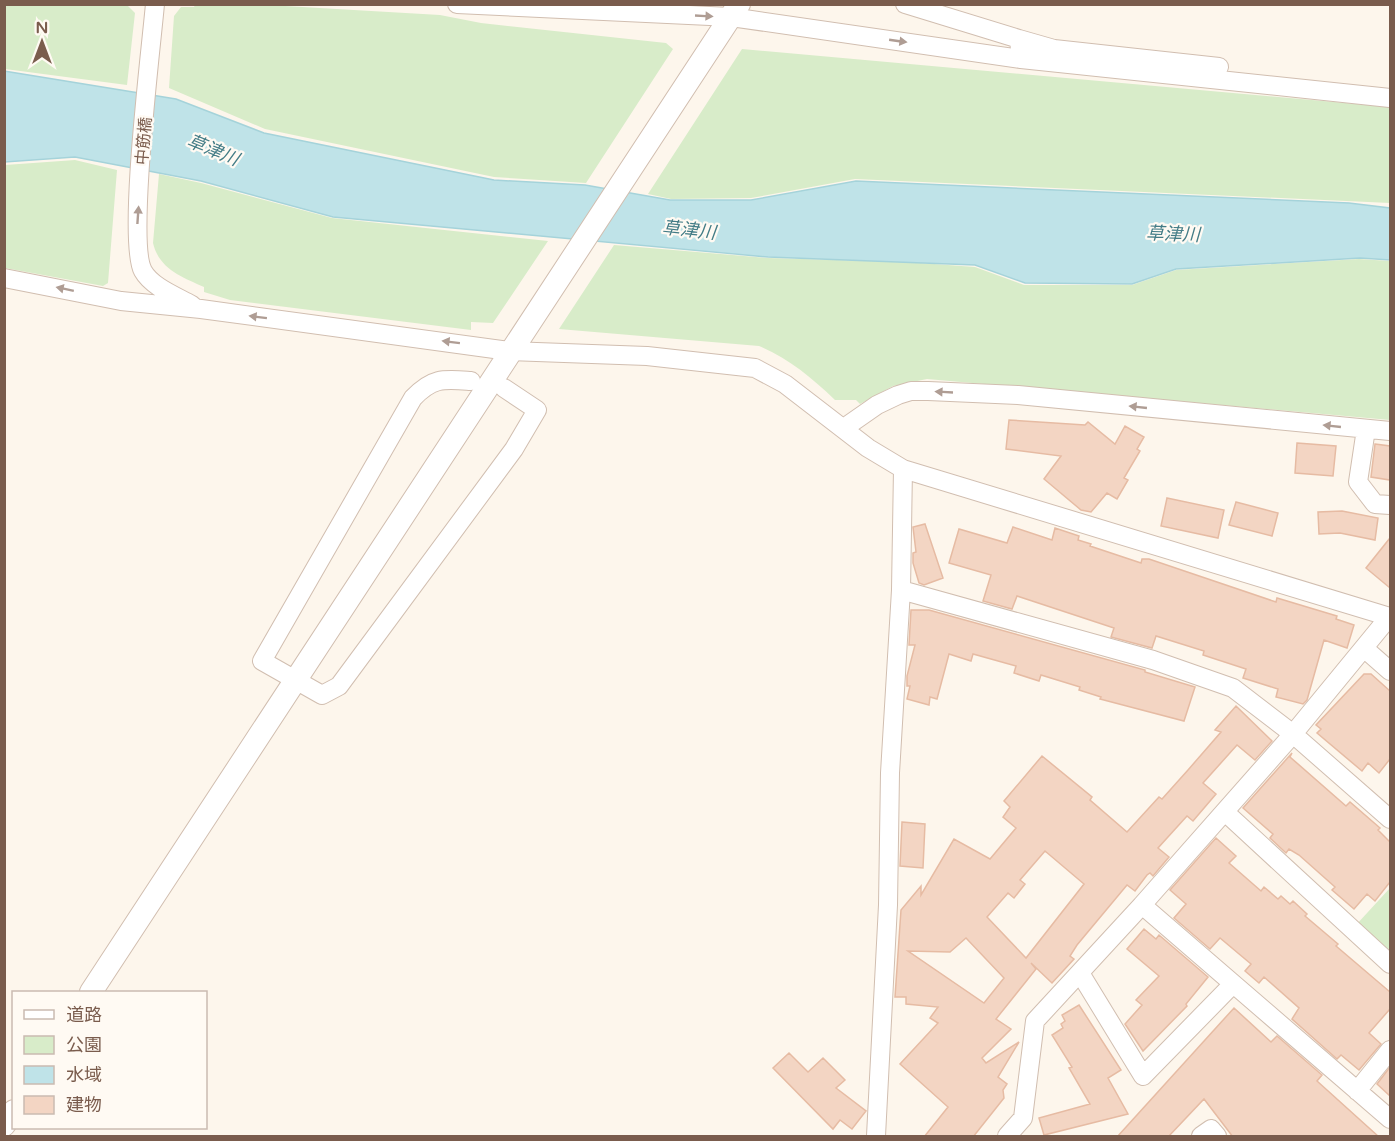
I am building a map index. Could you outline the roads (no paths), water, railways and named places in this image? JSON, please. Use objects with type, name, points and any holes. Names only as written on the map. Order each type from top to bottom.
[{"type":"street","points":[[457,4],[735,11],[1021,59],[1390,98]]},
{"type":"street","points":[[905,4],[1054,49],[1390,86]]},
{"type":"street","name":"中筋橋","points":[[155,7],[136,236],[137,254],[144,272],[165,291],[201,309]]},
{"type":"street","points":[[92,991],[509,351],[735,11]]},
{"type":"street","points":[[1019,39],[1021,59]]},
{"type":"street","points":[[4,278],[121,301],[201,309],[509,351],[647,356],[755,369],[785,384],[868,448],[903,469],[1390,617],[1225,813],[1035,1021],[1023,1118],[1027,1137]]},
{"type":"street","points":[[471,381],[440,379],[424,387],[413,398],[262,661],[322,694],[339,686],[514,449],[537,410],[504,388]]},
{"type":"street","points":[[844,428],[877,405],[911,391],[928,391],[1018,396],[1390,431]]},
{"type":"street","points":[[1366,429],[1358,482],[1375,504],[1390,506]]},
{"type":"street","points":[[876,1137],[888,904],[890,773],[901,590],[903,469]]},
{"type":"street","points":[[901,590],[1190,671],[1233,688],[1293,735],[1390,819]]},
{"type":"street","points":[[1365,649],[1390,671]]},
{"type":"street","points":[[1225,813],[1390,964]]},
{"type":"street","points":[[1142,904],[1232,985],[1390,1119]]},
{"type":"street","points":[[1080,973],[1143,1076],[1232,985]]},
{"type":"street","points":[[1357,1091],[1390,1050]]},
{"type":"street","points":[[1007,1137],[1023,1118]]},
{"type":"street","points":[[1201,1137],[1212,1129],[1217,1137]]},
{"type":"water","name":"草津川","points":[[4,71],[176,99],[264,133],[494,180],[585,185],[670,200],[751,200],[856,181],[1349,203],[1390,208],[1390,260],[1360,258],[1176,269],[1132,284],[1025,283],[975,265],[768,257],[333,217],[201,181],[75,157],[5,162]]}]
